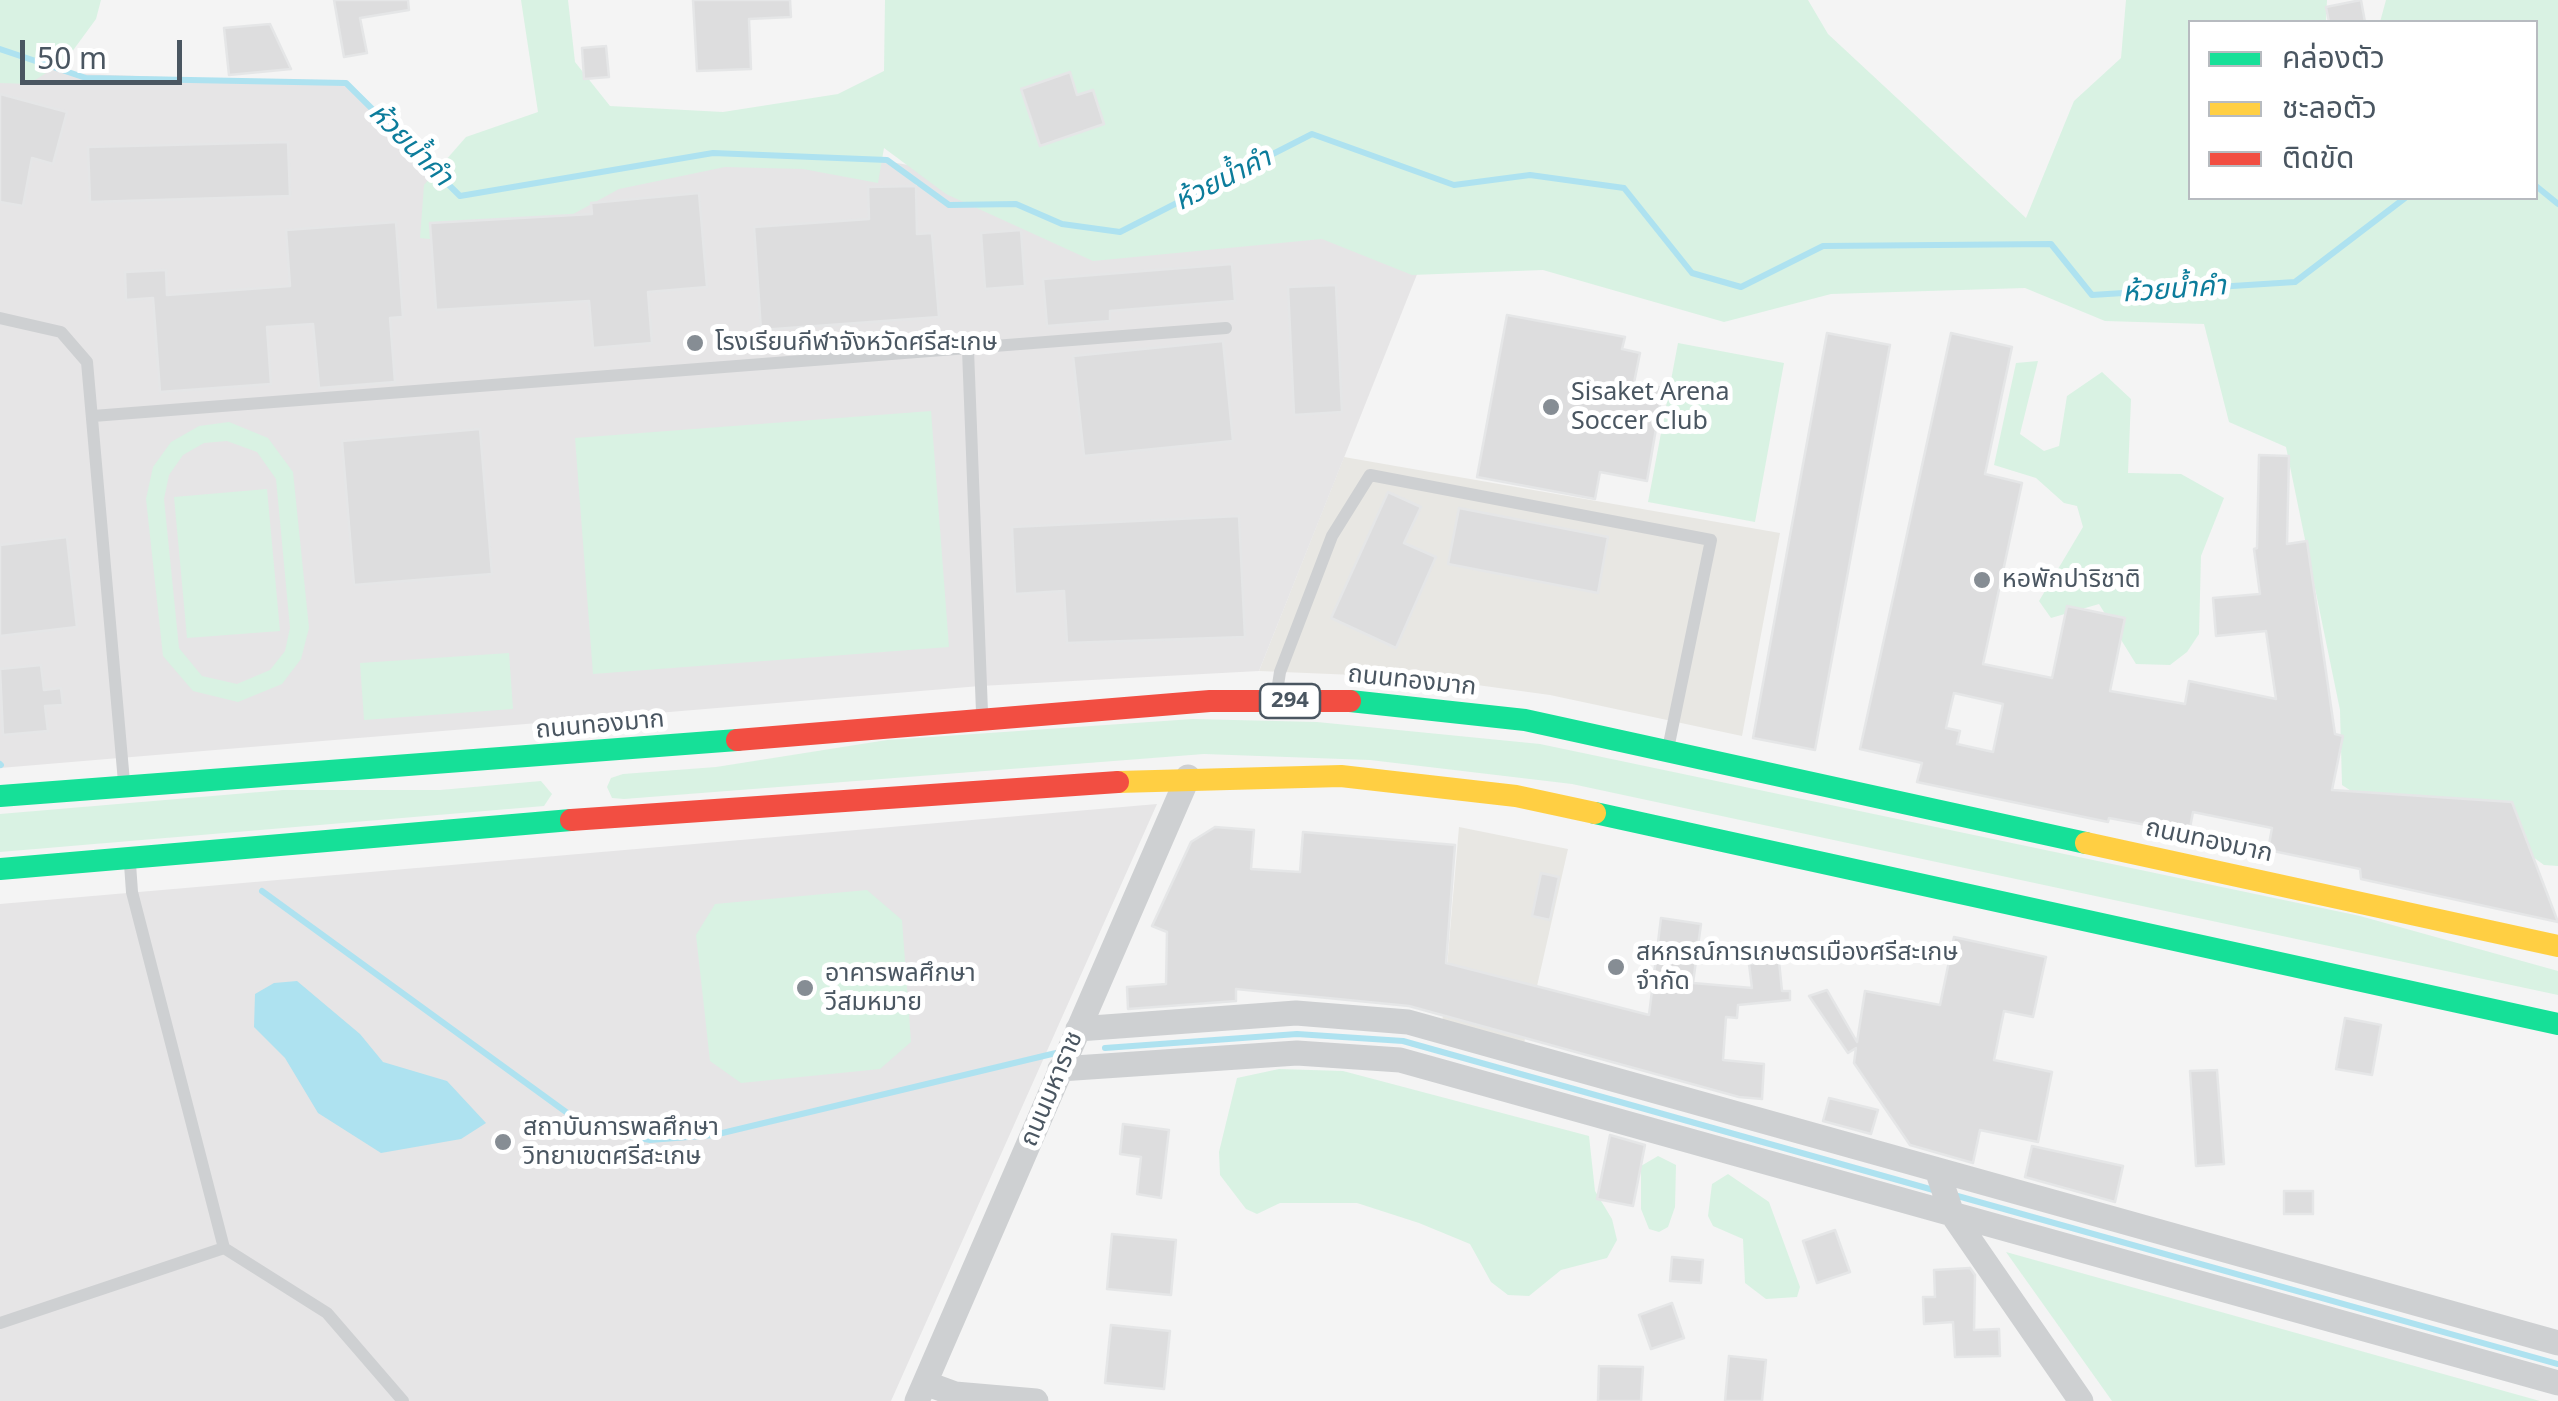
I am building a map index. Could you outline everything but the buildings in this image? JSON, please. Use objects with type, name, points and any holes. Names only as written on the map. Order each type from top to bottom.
[{"type":"main road","name":"ถนนทองมาก","points":[[0,796],[124,784],[571,772],[982,717],[1210,700],[1351,701],[1525,720],[2558,946]]},
{"type":"main road","points":[[571,772],[576,820]]},
{"type":"main road","points":[[0,870],[576,820],[1188,776],[1342,776],[1516,796],[2558,1024]]},
{"type":"street","name":"ถนนมหาราช","points":[[921,1392],[1188,776]]},
{"type":"street","points":[[1078,1029],[1296,1013],[1408,1022],[2558,1343]]},
{"type":"street","points":[[1060,1069],[1297,1052],[1400,1060],[2558,1383]]},
{"type":"street","points":[[1936,1170],[1952,1214],[2080,1401]]},
{"type":"street","points":[[921,1392],[1036,1401]]},
{"type":"lane","points":[[0,318],[61,332],[87,362],[124,784]]},
{"type":"lane","points":[[93,416],[1226,328]]},
{"type":"lane","points":[[968,350],[982,717]]},
{"type":"lane","points":[[1276,700],[1280,672],[1332,536],[1370,475],[1711,540],[1668,750]]},
{"type":"lane","points":[[129,859],[132,892],[224,1248],[327,1312],[403,1401]]},
{"type":"lane","points":[[0,1323],[224,1248]]},
{"type":"shaded area","name":"โรงเรียนกีฬาจังหวัดศรีสะเกษ","points":[[0,53],[81,74],[345,83],[465,192],[719,152],[885,161],[932,169],[1451,189],[1259,671],[980,686],[0,768]]},
{"type":"shaded area","points":[[1344,457],[1780,533],[1742,736],[1550,695],[1426,678],[1259,671]]},
{"type":"shaded area","name":"สถาบันการพลศึกษา วิทยาเขตศรีสะเกษ","points":[[1157,804],[891,1401],[0,1401],[0,904]]},
{"type":"shaded area","points":[[1459,827],[1568,849],[1523,1048],[1442,1025]]},
{"type":"green space","points":[[0,0],[101,0],[96,19],[66,60],[29,84],[0,83]]},
{"type":"green space","points":[[521,0],[568,0],[575,62],[610,106],[723,112],[838,94],[884,71],[885,0],[1808,0],[1828,34],[2026,218],[2074,101],[2121,58],[2126,0],[2327,0],[2326,20],[2188,20],[2188,200],[2538,200],[2538,20],[2381,20],[2386,0],[2558,0],[2558,866],[2544,865],[2494,829],[2377,808],[2342,785],[2340,710],[2286,447],[2229,422],[2204,324],[2105,321],[2025,288],[1831,294],[1724,322],[1543,270],[1412,275],[1322,239],[1093,261],[946,194],[884,148],[878,183],[803,169],[725,167],[619,189],[511,248],[420,238],[424,185],[466,137],[538,112]]},
{"type":"green space","points":[[1678,343],[1784,363],[1755,522],[1648,502]]},
{"type":"green space","points":[[2038,361],[2020,434],[2044,451],[2059,446],[2067,396],[2102,372],[2131,399],[2128,473],[2181,474],[2224,498],[2201,556],[2199,634],[2187,652],[2170,665],[2136,664],[2099,604],[2051,618],[2039,601],[2083,527],[2077,506],[2064,503],[2036,478],[1994,465],[2016,363]]},
{"type":"green space","points":[[931,411],[949,647],[593,674],[575,438]]},
{"type":"green space","points":[[229,422],[268,438],[293,472],[309,628],[301,659],[282,684],[238,702],[193,691],[163,656],[146,499],[153,467],[171,442],[199,426]],"holes":[[[227,441],[257,452],[276,479],[290,628],[285,651],[270,670],[237,684],[202,676],[179,648],[164,499],[169,475],[183,455],[204,443]]]},
{"type":"green space","points":[[267,489],[280,631],[187,638],[174,497]]},
{"type":"green space","points":[[509,653],[513,709],[364,720],[360,663]]},
{"type":"green space","points":[[1193,719],[1317,722],[1540,744],[2360,916],[2558,971],[2558,995],[1572,784],[1370,760],[1204,754],[624,799],[612,798],[607,787],[611,778],[623,774],[716,767],[887,740]]},
{"type":"green space","points":[[541,781],[552,794],[544,806],[0,852],[0,814],[283,790],[440,790]]},
{"type":"green space","name":"อาคารพลศึกษา วีสมหมาย","points":[[867,890],[902,920],[911,1042],[880,1069],[741,1083],[710,1061],[696,935],[715,904]]},
{"type":"green space","points":[[1279,1069],[1343,1071],[1589,1136],[1595,1191],[1612,1219],[1617,1240],[1607,1258],[1561,1270],[1529,1296],[1508,1295],[1491,1282],[1470,1244],[1419,1223],[1357,1203],[1280,1203],[1257,1214],[1246,1209],[1220,1175],[1219,1152],[1237,1078]]},
{"type":"green space","points":[[1658,1156],[1676,1165],[1675,1207],[1668,1227],[1659,1232],[1649,1229],[1641,1209],[1641,1166]]},
{"type":"green space","points":[[1728,1174],[1769,1202],[1800,1287],[1797,1297],[1766,1299],[1745,1283],[1743,1239],[1713,1226],[1708,1216],[1712,1184]]},
{"type":"green space","points":[[2006,1252],[2540,1401],[2112,1401]]},
{"type":"water","points":[[297,981],[360,1034],[383,1062],[447,1081],[486,1123],[461,1139],[381,1153],[318,1113],[285,1058],[254,1027],[255,994],[274,983]]},
{"type":"waterway","name":"ห้วยน้ำคำ","points":[[0,49],[86,78],[346,83],[460,196],[713,153],[887,160],[949,205],[1016,204],[1062,224],[1120,232],[1312,134],[1454,185],[1530,175],[1624,188],[1692,273],[1741,287],[1823,246],[2051,244],[2092,295],[2295,282],[2402,200]]},
{"type":"waterway","name":"ห้วยน้ำคำ","points":[[2538,188],[2558,204]]},
{"type":"waterway","points":[[262,891],[588,1128],[650,1140],[714,1135],[1056,1053]]},
{"type":"waterway","points":[[1105,1048],[1297,1034],[1403,1041],[1937,1191]]},
{"type":"waterway","points":[[1954,1195],[2558,1364]]},
{"type":"traffic: fast","points":[[1350,701],[1525,720],[2086,843]]},
{"type":"traffic: fast","points":[[0,796],[737,740]]},
{"type":"traffic: fast","points":[[1595,813],[2558,1024]]},
{"type":"traffic: fast","points":[[0,869],[571,820]]},
{"type":"traffic: slow","points":[[1118,782],[1341,776],[1516,796],[1595,813]]},
{"type":"traffic: slow","points":[[2086,843],[2558,946]]},
{"type":"traffic: jam","points":[[737,740],[1210,701],[1350,701]]},
{"type":"traffic: jam","points":[[571,820],[1118,782]]},
{"type":"place","name":"โรงเรียนกีฬาจังหวัดศรีสะเกษ","points":[[695,343]]},
{"type":"place","name":"Sisaket Arena Soccer Club","points":[[1551,407]]},
{"type":"place","name":"หอพักปาริชาติ","points":[[1982,580]]},
{"type":"place","name":"สหกรณ์การเกษตรเมืองศรีสะเกษ จำกัด","points":[[1616,967]]},
{"type":"place","name":"อาคารพลศึกษา วีสมหมาย","points":[[805,988]]},
{"type":"place","name":"สถาบันการพลศึกษา วิทยาเขตศรีสะเกษ","points":[[503,1142]]}]
